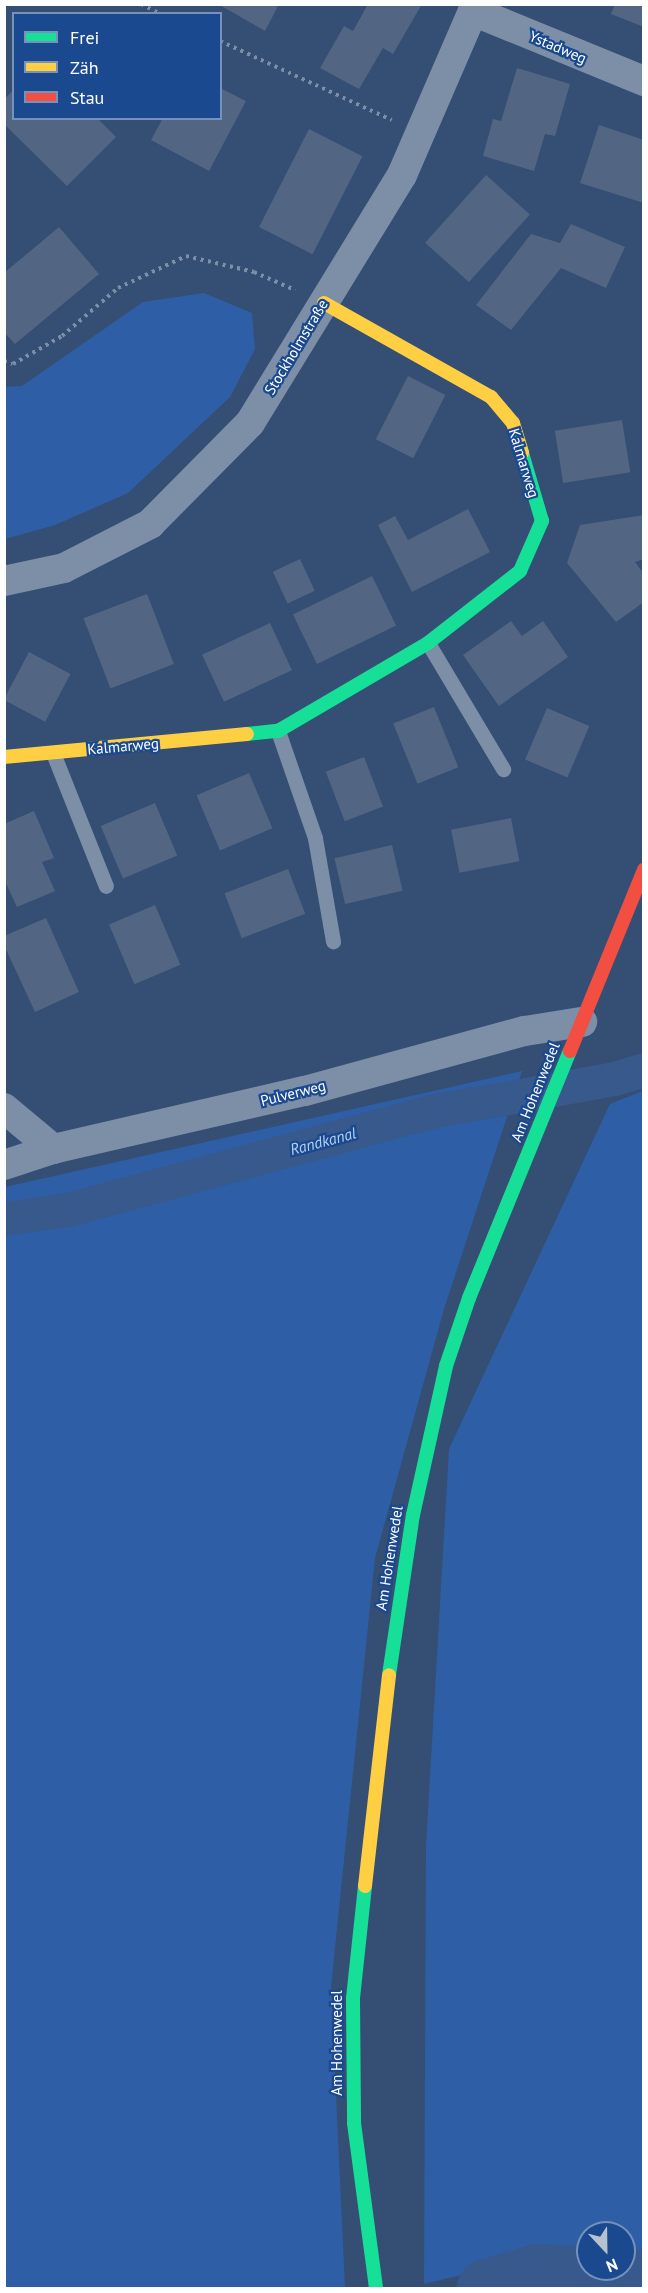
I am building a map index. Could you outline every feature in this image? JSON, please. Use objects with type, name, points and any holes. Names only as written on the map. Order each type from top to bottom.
[{"type":"street","name":"Ystadweg","points":[[474,8],[644,81]]},
{"type":"street","name":"Stockholmstraße","points":[[4,581],[64,568],[150,524],[250,423],[402,175],[474,8]]},
{"type":"street","name":"Kalmarweg","points":[[4,757],[278,731],[428,643],[520,571],[542,521],[513,423],[491,397],[324,303]]},
{"type":"street","name":"Am Hohenwedel","points":[[376,2289],[354,2123],[353,1999],[395,1629],[425,1452],[446,1366],[543,1116],[644,870]]},
{"type":"street","name":"Pulverweg","points":[[4,1165],[53,1149],[305,1090],[525,1031],[582,1022]]},
{"type":"street","points":[[4,1108],[53,1149]]},
{"type":"lane","points":[[428,643],[503,769]]},
{"type":"lane","points":[[278,731],[315,838],[333,941]]},
{"type":"lane","points":[[53,753],[106,886]]},
{"type":"path","points":[[141,4],[157,12]]},
{"type":"path","points":[[222,42],[421,133]]},
{"type":"path","points":[[4,361],[13,364],[62,336],[118,288],[186,256],[254,272],[324,303]]},
{"type":"shaded area","points":[[204,293],[252,313],[255,349],[230,397],[128,493],[55,525],[5,539],[5,387],[22,386],[143,302]]},
{"type":"shaded area","points":[[522,1071],[444,1309],[375,1558],[331,1987],[345,2288],[5,2288],[5,1187]]},
{"type":"shaded area","points":[[643,1091],[643,2262],[636,2262],[636,2221],[576,2221],[576,2259],[536,2257],[424,2284],[426,1845],[449,1449],[610,1104]]},
{"type":"building","points":[[218,4],[279,4],[265,31]]},
{"type":"building","points":[[368,4],[422,4],[393,54],[383,48],[359,89],[320,68],[344,26],[353,31]]},
{"type":"building","points":[[615,4],[644,4],[644,27],[611,14]]},
{"type":"building","points":[[517,68],[570,84],[555,136],[545,134],[534,171],[483,156],[493,119],[501,121]]},
{"type":"building","points":[[222,89],[246,101],[209,171],[151,140],[162,120],[222,120]]},
{"type":"building","points":[[12,92],[12,120],[99,120],[116,137],[67,186],[4,124],[4,99]]},
{"type":"building","points":[[599,125],[644,140],[644,203],[580,183]]},
{"type":"building","points":[[309,129],[362,156],[313,254],[259,227]]},
{"type":"building","points":[[486,175],[530,214],[469,282],[425,243]]},
{"type":"building","points":[[571,224],[625,247],[606,288],[561,268],[511,330],[476,305],[531,234],[560,243]]},
{"type":"building","points":[[59,227],[99,274],[15,344],[4,332],[4,273]]},
{"type":"building","points":[[408,376],[445,395],[413,458],[376,439]]},
{"type":"building","points":[[622,420],[630,472],[563,483],[555,431]]},
{"type":"building","points":[[468,509],[490,552],[412,592],[378,525],[395,516],[408,540]]},
{"type":"building","points":[[644,515],[644,559],[635,562],[644,574],[644,602],[616,622],[567,563],[580,525]]},
{"type":"building","points":[[300,559],[315,591],[288,603],[273,572]]},
{"type":"building","points":[[372,576],[396,625],[317,664],[293,615]]},
{"type":"building","points":[[147,594],[174,664],[110,688],[84,618]]},
{"type":"building","points":[[511,621],[522,636],[543,621],[568,657],[499,706],[463,655]]},
{"type":"building","points":[[270,623],[292,670],[224,702],[202,655]]},
{"type":"building","points":[[29,652],[70,674],[45,722],[4,700]]},
{"type":"building","points":[[434,707],[458,767],[418,784],[393,723]]},
{"type":"building","points":[[547,708],[589,726],[567,778],[525,760]]},
{"type":"building","points":[[364,757],[383,806],[345,821],[326,772]]},
{"type":"building","points":[[249,773],[272,828],[220,851],[197,795]]},
{"type":"building","points":[[155,803],[177,855],[123,879],[101,826]]},
{"type":"building","points":[[34,811],[54,858],[42,862],[55,891],[17,907],[4,879],[4,824]]},
{"type":"building","points":[[511,818],[519,861],[460,873],[451,830]]},
{"type":"building","points":[[392,845],[403,891],[345,904],[335,858]]},
{"type":"building","points":[[288,869],[305,914],[242,938],[225,893]]},
{"type":"building","points":[[155,905],[180,965],[134,984],[109,925]]},
{"type":"building","points":[[46,918],[79,992],[35,1012],[4,945],[4,936]]},
{"type":"waterway","name":"Randkanal","points":[[4,1219],[68,1210],[436,1111],[615,1079],[644,1070]]},
{"type":"waterway","points":[[486,2288],[539,2273],[644,2279]]},
{"type":"traffic: fast","points":[[247,734],[278,731],[428,643],[520,571],[542,521],[522,453]]},
{"type":"traffic: fast","points":[[389,1675],[413,1515],[446,1366],[469,1298],[570,1051]]},
{"type":"traffic: fast","points":[[365,1886],[353,1999],[354,2123],[376,2288]]},
{"type":"traffic: slow","points":[[324,303],[491,397],[513,423],[522,453]]},
{"type":"traffic: slow","points":[[4,757],[247,734]]},
{"type":"traffic: slow","points":[[365,1886],[389,1675]]},
{"type":"traffic: jam","points":[[570,1051],[644,870]]}]
